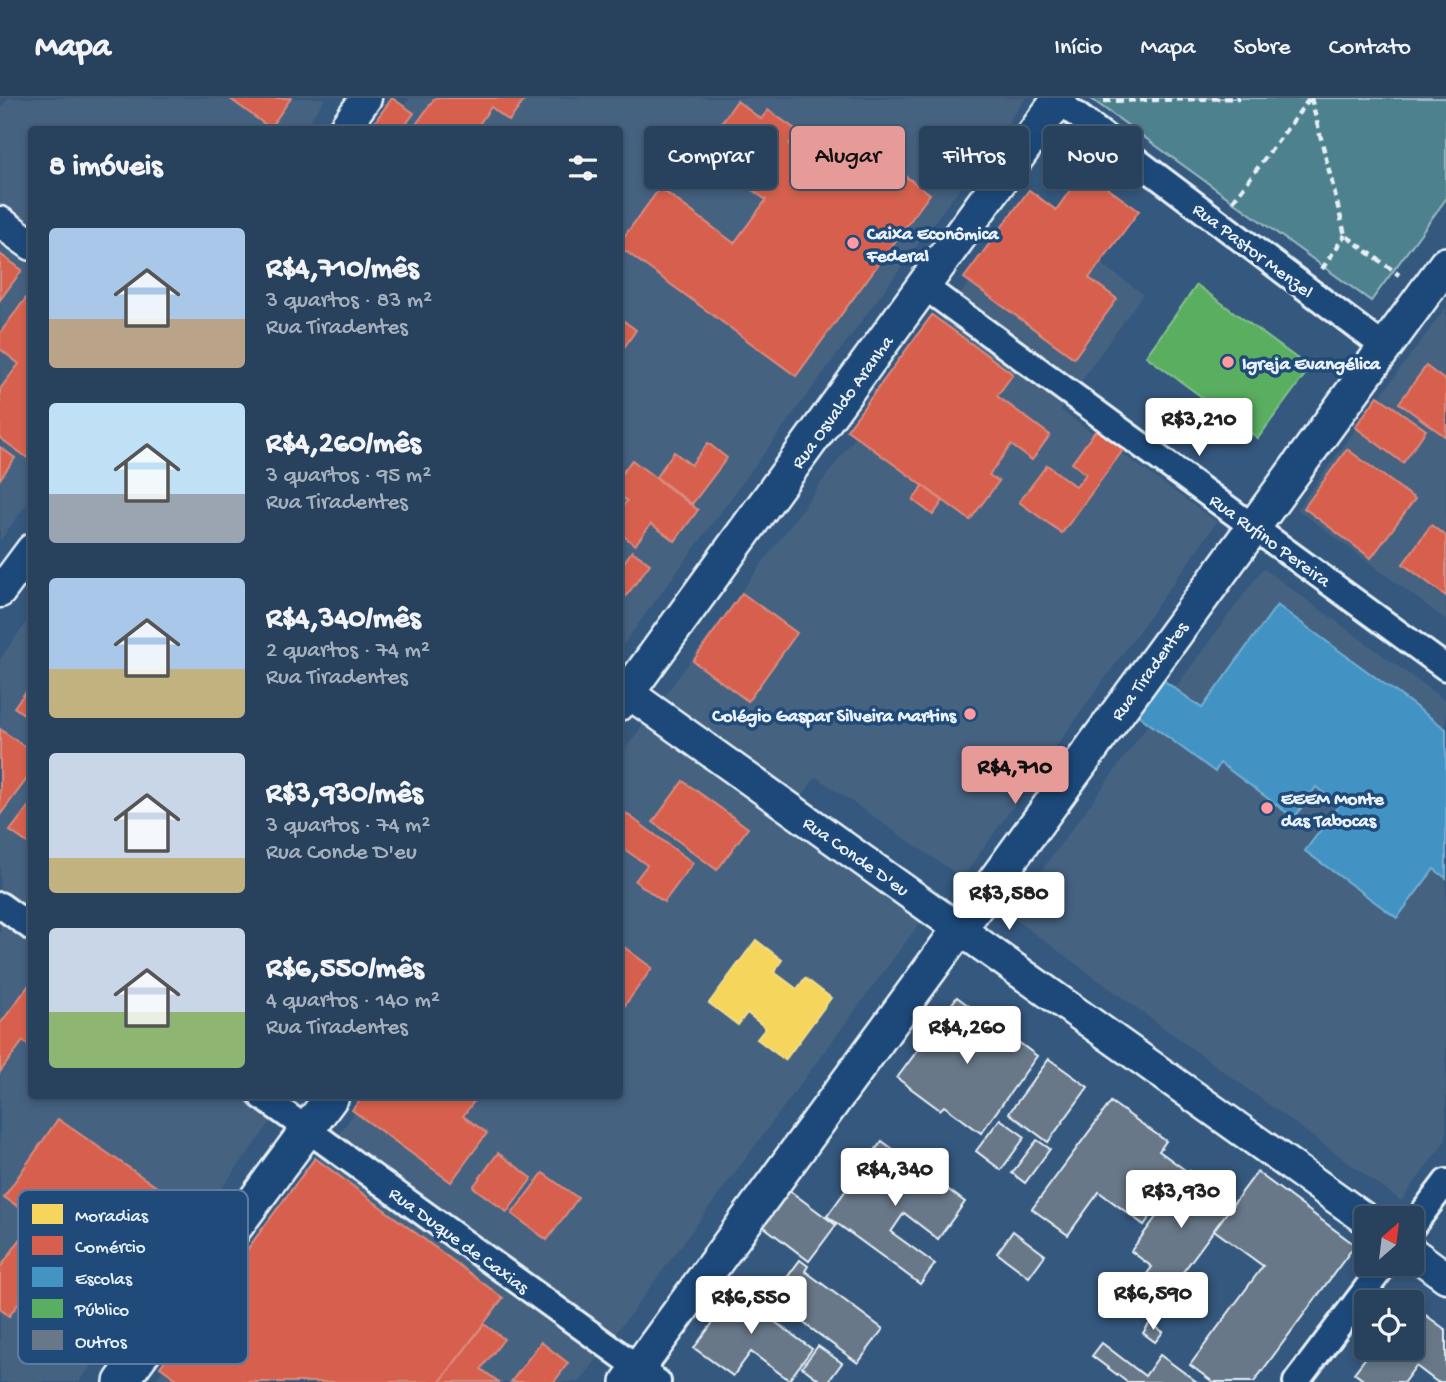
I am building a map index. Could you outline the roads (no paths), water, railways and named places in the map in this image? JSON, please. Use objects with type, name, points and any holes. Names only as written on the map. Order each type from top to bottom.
[{"type":"main road","name":"Rua Osvaldo Aranha","points":[[623,693],[925,287],[1059,100]]},
{"type":"main road","name":"Rua Tiradentes","points":[[642,1377],[960,928],[1446,264]]},
{"type":"main road","points":[[248,1209],[330,1099]]},
{"type":"main road","points":[[121,1382],[134,1364]]},
{"type":"street","points":[[346,126],[366,98]]},
{"type":"street","name":"Rua Pastor Menzel","points":[[1059,100],[1384,347]]},
{"type":"street","points":[[0,222],[28,242]]},
{"type":"street","name":"Rua Rufino Pereira","points":[[925,287],[1446,668]]},
{"type":"street","points":[[0,592],[28,554]]},
{"type":"street","name":"Rua Conde D'eu","points":[[623,695],[960,928],[1354,1211]]},
{"type":"street","points":[[0,905],[28,925]]},
{"type":"street","name":"Rua Duque de Caxias","points":[[265,1099],[642,1377]]},
{"type":"street","points":[[1424,1211],[1446,1182]]},
{"type":"street","points":[[1424,1261],[1446,1277]]},
{"type":"street","points":[[1296,1382],[1376,1276]]},
{"type":"place","name":"Caixa Econômica Federal","points":[[853,243]]},
{"type":"place","name":"Igreja Evangélica","points":[[1228,362]]},
{"type":"place","name":"Colégio Gaspar Silveira Martins","points":[[970,714]]},
{"type":"place","name":"EEEM Monte das Tabocas","points":[[1267,808]]}]
